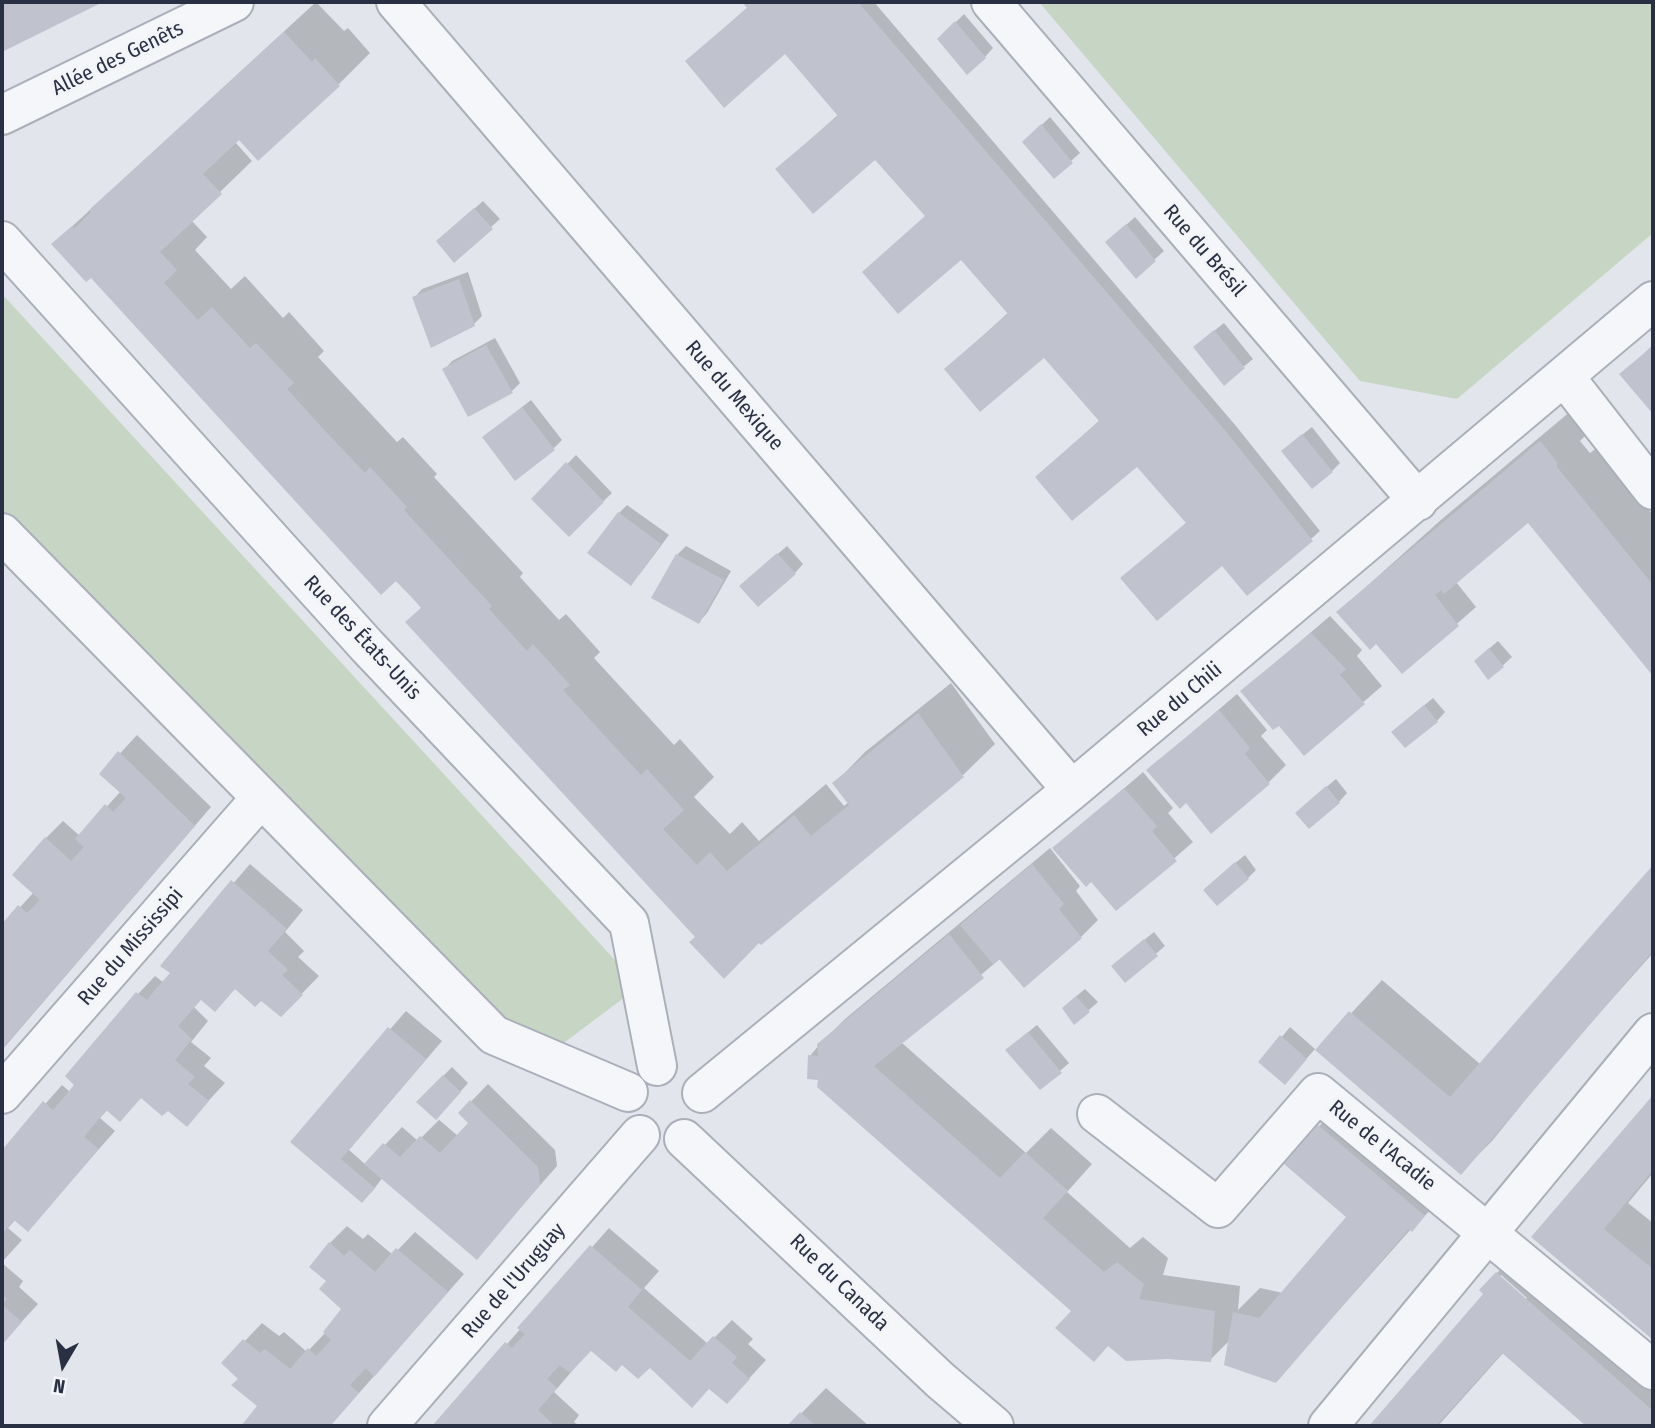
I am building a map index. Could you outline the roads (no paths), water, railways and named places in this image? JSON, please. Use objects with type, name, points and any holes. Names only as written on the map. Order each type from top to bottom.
[{"type":"street","name":"Allée des Genêts","points":[[2,115],[234,2]]},
{"type":"street","name":"Rue du Mexique","points":[[396,2],[1072,790]]},
{"type":"street","name":"Rue du Brésil","points":[[991,2],[1418,501]]},
{"type":"street","name":"Rue des États-Unis","points":[[2,241],[368,646],[629,923],[657,1066]]},
{"type":"street","name":"Rue du Chili","points":[[702,1093],[1072,790],[1653,301]]},
{"type":"street","points":[[1564,376],[1653,490]]},
{"type":"street","points":[[2,533],[494,1035],[628,1092]]},
{"type":"street","name":"Rue du Mississipi","points":[[2,1094],[260,799]]},
{"type":"street","points":[[1328,1426],[1653,1033]]},
{"type":"street","points":[[657,1066],[680,1068],[698,1083],[702,1093],[703,1114],[692,1132],[684,1139],[661,1143],[650,1141],[640,1135],[627,1115],[628,1092],[634,1079],[657,1066]]},
{"type":"street","name":"Rue de l'Acadie","points":[[1097,1114],[1218,1208],[1318,1093],[1653,1370]]},
{"type":"street","name":"Rue de l'Uruguay","points":[[387,1426],[640,1135]]},
{"type":"street","name":"Rue du Canada","points":[[684,1139],[940,1380],[994,1426]]}]
